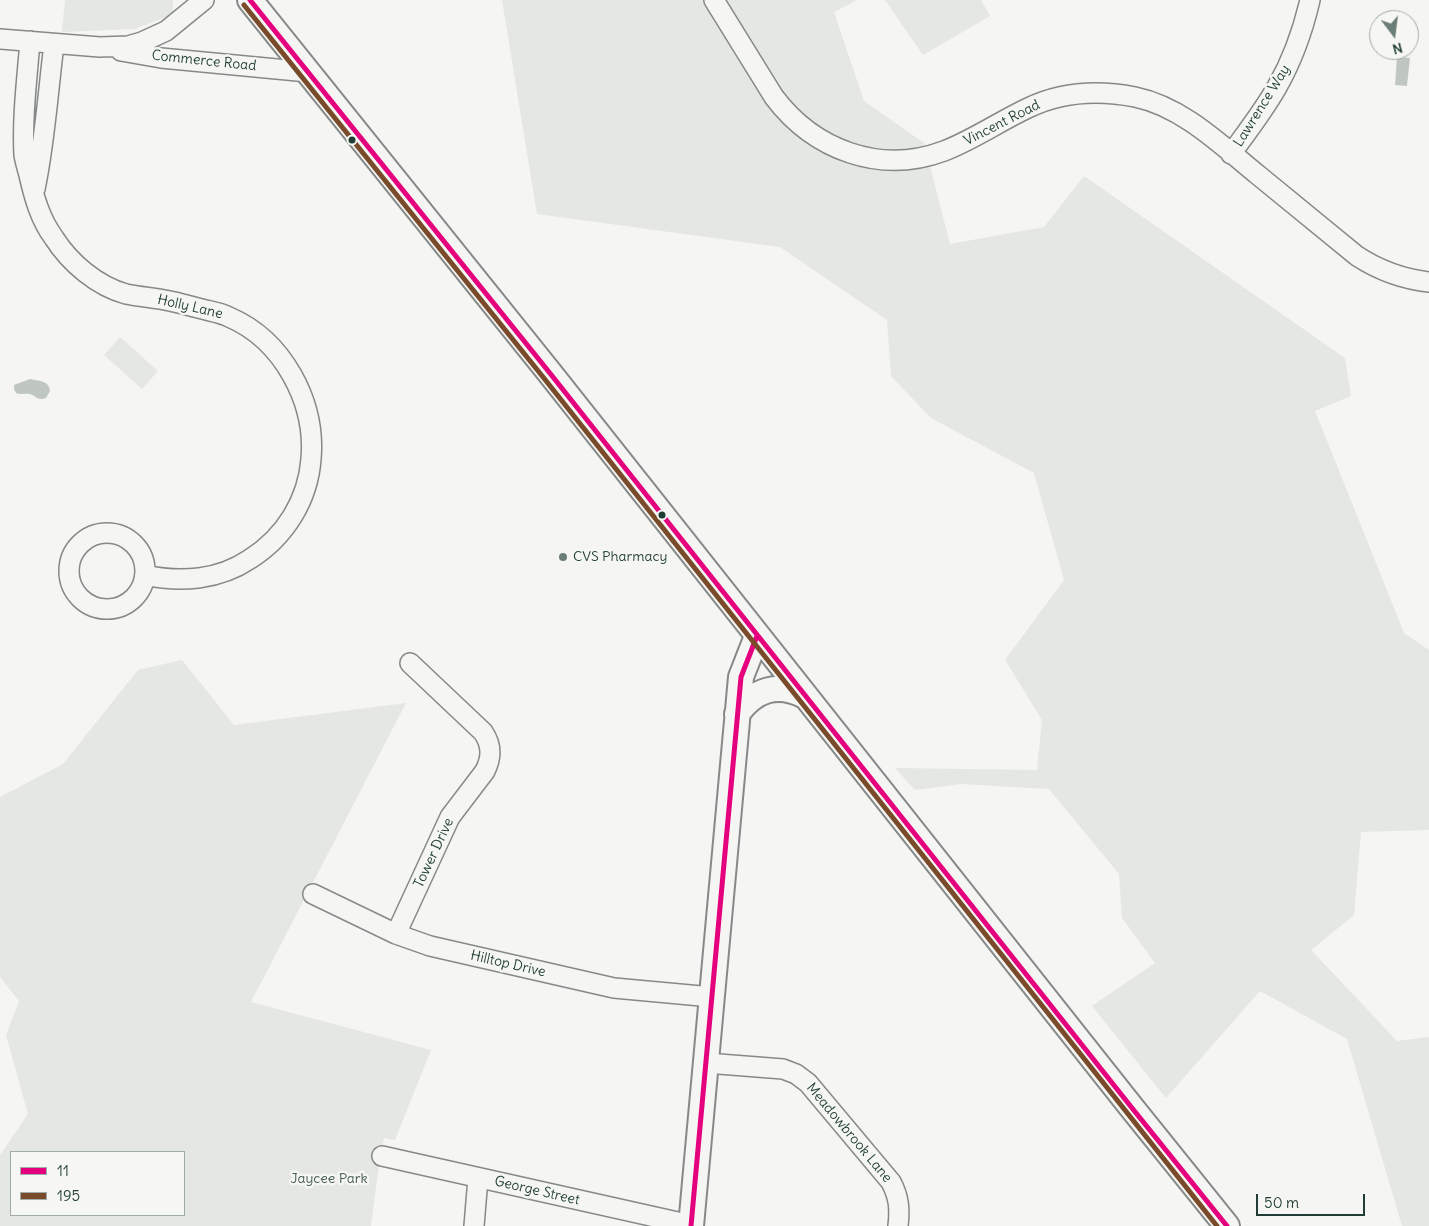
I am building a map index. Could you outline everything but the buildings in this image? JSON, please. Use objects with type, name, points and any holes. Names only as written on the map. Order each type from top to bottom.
[{"type":"main road","points":[[250,0],[561,387],[1227,1226]]},
{"type":"main road","points":[[691,1226],[741,677],[757,636]]},
{"type":"main road","points":[[737,714],[749,699],[766,691],[782,689],[798,692],[805,696]]},
{"type":"street","name":"Commerce Road","points":[[0,39],[100,47],[128,46],[166,31],[204,0]]},
{"type":"street","name":"Vincent Road","points":[[714,0],[783,110],[819,140],[848,153],[888,160],[928,156],[958,145],[1029,107],[1046,101],[1082,93],[1100,93],[1136,98],[1170,110],[1186,119],[1370,265],[1399,277],[1429,282]]},
{"type":"street","name":"Lawrence Way","points":[[1232,154],[1286,70],[1301,33],[1310,0]]},
{"type":"street","name":"Holly Lane","points":[[30,42],[24,114],[24,157],[39,210],[52,236],[69,258],[88,274],[125,294],[171,302],[228,316],[244,324],[258,335],[282,360],[292,374],[304,402],[311,433],[309,475],[299,504],[292,517],[273,541],[250,560],[223,573],[194,579],[164,579],[145,576]]},
{"type":"street","points":[[34,195],[42,149],[54,44]]},
{"type":"street","name":"Commerce Road","points":[[100,47],[161,58],[308,72]]},
{"type":"street","points":[[108,533],[120,536],[131,542],[140,551],[144,563],[145,576],[142,587],[135,598],[124,605],[112,609],[100,609],[78,597],[72,586],[69,574],[70,561],[84,541],[96,535],[108,533]]},
{"type":"street","name":"Tower Drive","points":[[396,934],[450,817],[488,765],[491,752],[483,732],[410,663]]},
{"type":"street","name":"Hilltop Drive","points":[[313,894],[396,934],[430,946],[614,988],[712,997]]},
{"type":"street","name":"Meadowbrook Lane","points":[[706,1063],[783,1069],[796,1074],[808,1082],[891,1182],[900,1205],[898,1226]]},
{"type":"street","name":"George Street","points":[[382,1156],[691,1226]]},
{"type":"street","points":[[474,1226],[478,1178]]},
{"type":"green space","points":[[65,0],[173,0],[173,14],[135,29],[62,32]]},
{"type":"green space","points":[[502,0],[857,0],[834,12],[864,101],[924,143],[950,244],[1044,227],[1084,176],[1345,358],[1351,396],[1315,411],[1404,633],[1429,650],[1429,830],[1361,832],[1354,915],[1311,950],[1397,1041],[1429,1037],[1429,1226],[1402,1226],[1347,1039],[1260,991],[1166,1098],[1092,1006],[1155,963],[1122,918],[1119,874],[1049,789],[961,784],[915,790],[895,768],[1037,770],[1042,720],[1005,660],[1064,580],[1034,473],[931,418],[891,376],[887,320],[780,247],[537,214]]},
{"type":"green space","points":[[885,0],[981,0],[990,16],[923,55]]},
{"type":"green space","points":[[120,337],[158,371],[142,389],[104,355]]},
{"type":"green space","name":"Jaycee Park","points":[[182,660],[234,725],[406,703],[251,1002],[431,1050],[395,1140],[384,1138],[371,1226],[0,1226],[0,1155],[28,1114],[6,1035],[19,1001],[0,977],[0,797],[63,764],[138,670]]},
{"type":"shaded area","points":[[1397,60],[1410,60],[1407,86],[1395,85]]},
{"type":"shaded area","points":[[30,379],[48,385],[50,391],[46,398],[40,399],[30,394],[16,393],[14,385]]},
{"type":"transit line","name":"11","points":[[250,0],[549,372],[1227,1226]]},
{"type":"transit line","name":"195","points":[[244,5],[543,377],[1217,1226]]},
{"type":"transit line","name":"11","points":[[691,1226],[741,677],[757,636]]},
{"type":"place","name":"CVS Pharmacy","points":[[563,557]]}]
